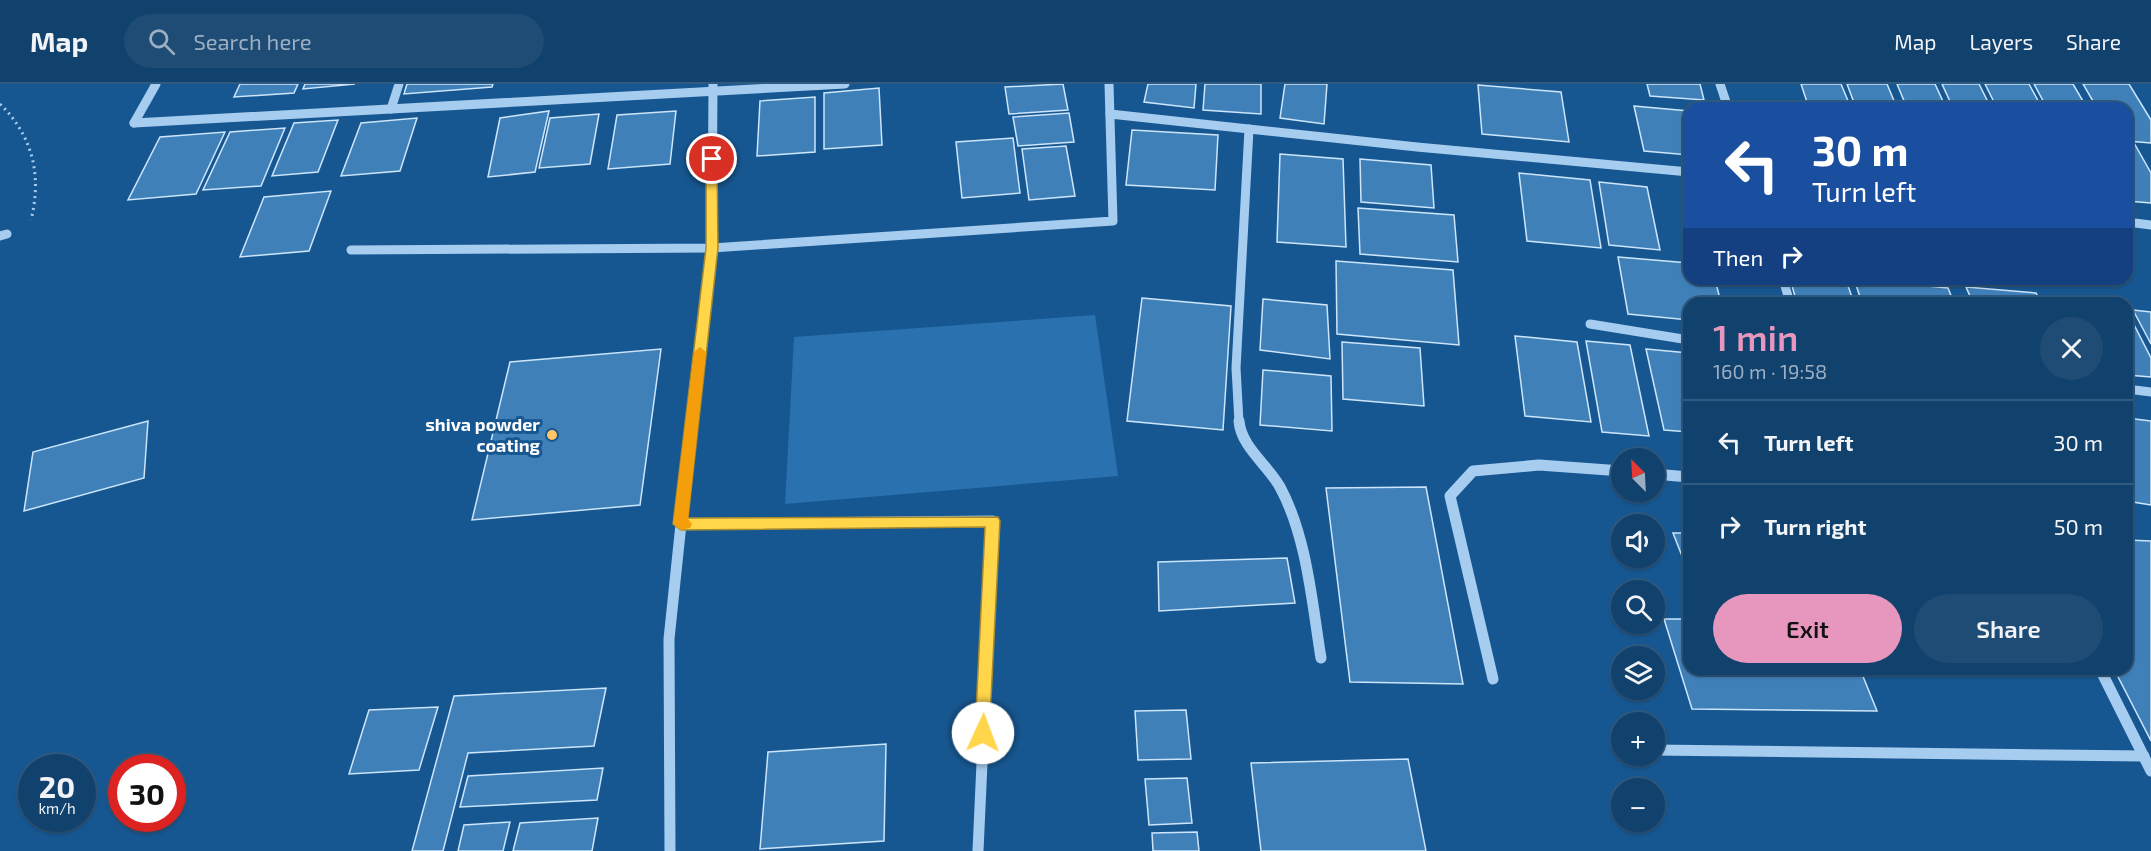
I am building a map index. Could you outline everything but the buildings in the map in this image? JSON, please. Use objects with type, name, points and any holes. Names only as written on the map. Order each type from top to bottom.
[{"type":"street","points":[[156,84],[134,123],[712,88],[845,84]]},
{"type":"street","points":[[391,109],[399,84]]},
{"type":"street","points":[[351,250],[712,248],[1113,221],[1109,84]]},
{"type":"street","points":[[1720,84],[1726,102]]},
{"type":"street","points":[[670,851],[669,639],[712,248],[712,88]]},
{"type":"street","points":[[1110,114],[1683,171]]},
{"type":"street","points":[[1249,129],[1236,357],[1239,433],[1280,487],[1303,549],[1321,657]]},
{"type":"street","points":[[2133,223],[2151,225]]},
{"type":"street","points":[[1590,324],[1683,339]]},
{"type":"street","points":[[2133,390],[2151,392]]},
{"type":"street","points":[[1493,680],[1450,496],[1473,471],[1539,465],[1611,470]]},
{"type":"street","points":[[1665,475],[1683,476]]},
{"type":"street","points":[[681,524],[993,521],[978,851]]},
{"type":"street","points":[[2103,675],[2151,771]]},
{"type":"street","points":[[1665,750],[2144,756]]},
{"type":"path","points":[[0,104],[12,114],[32,148],[37,204],[31,221],[3,235]]},
{"type":"shaded area","points":[[1095,315],[1118,476],[785,504],[794,337]]},
{"type":"slow traffic","points":[[685,524],[681,524],[700,352]]},
{"type":"place","name":"shiva powder coating","points":[[552,435]]},
{"type":"route","points":[[712,159],[712,248],[681,524],[993,521],[983,733]]}]
